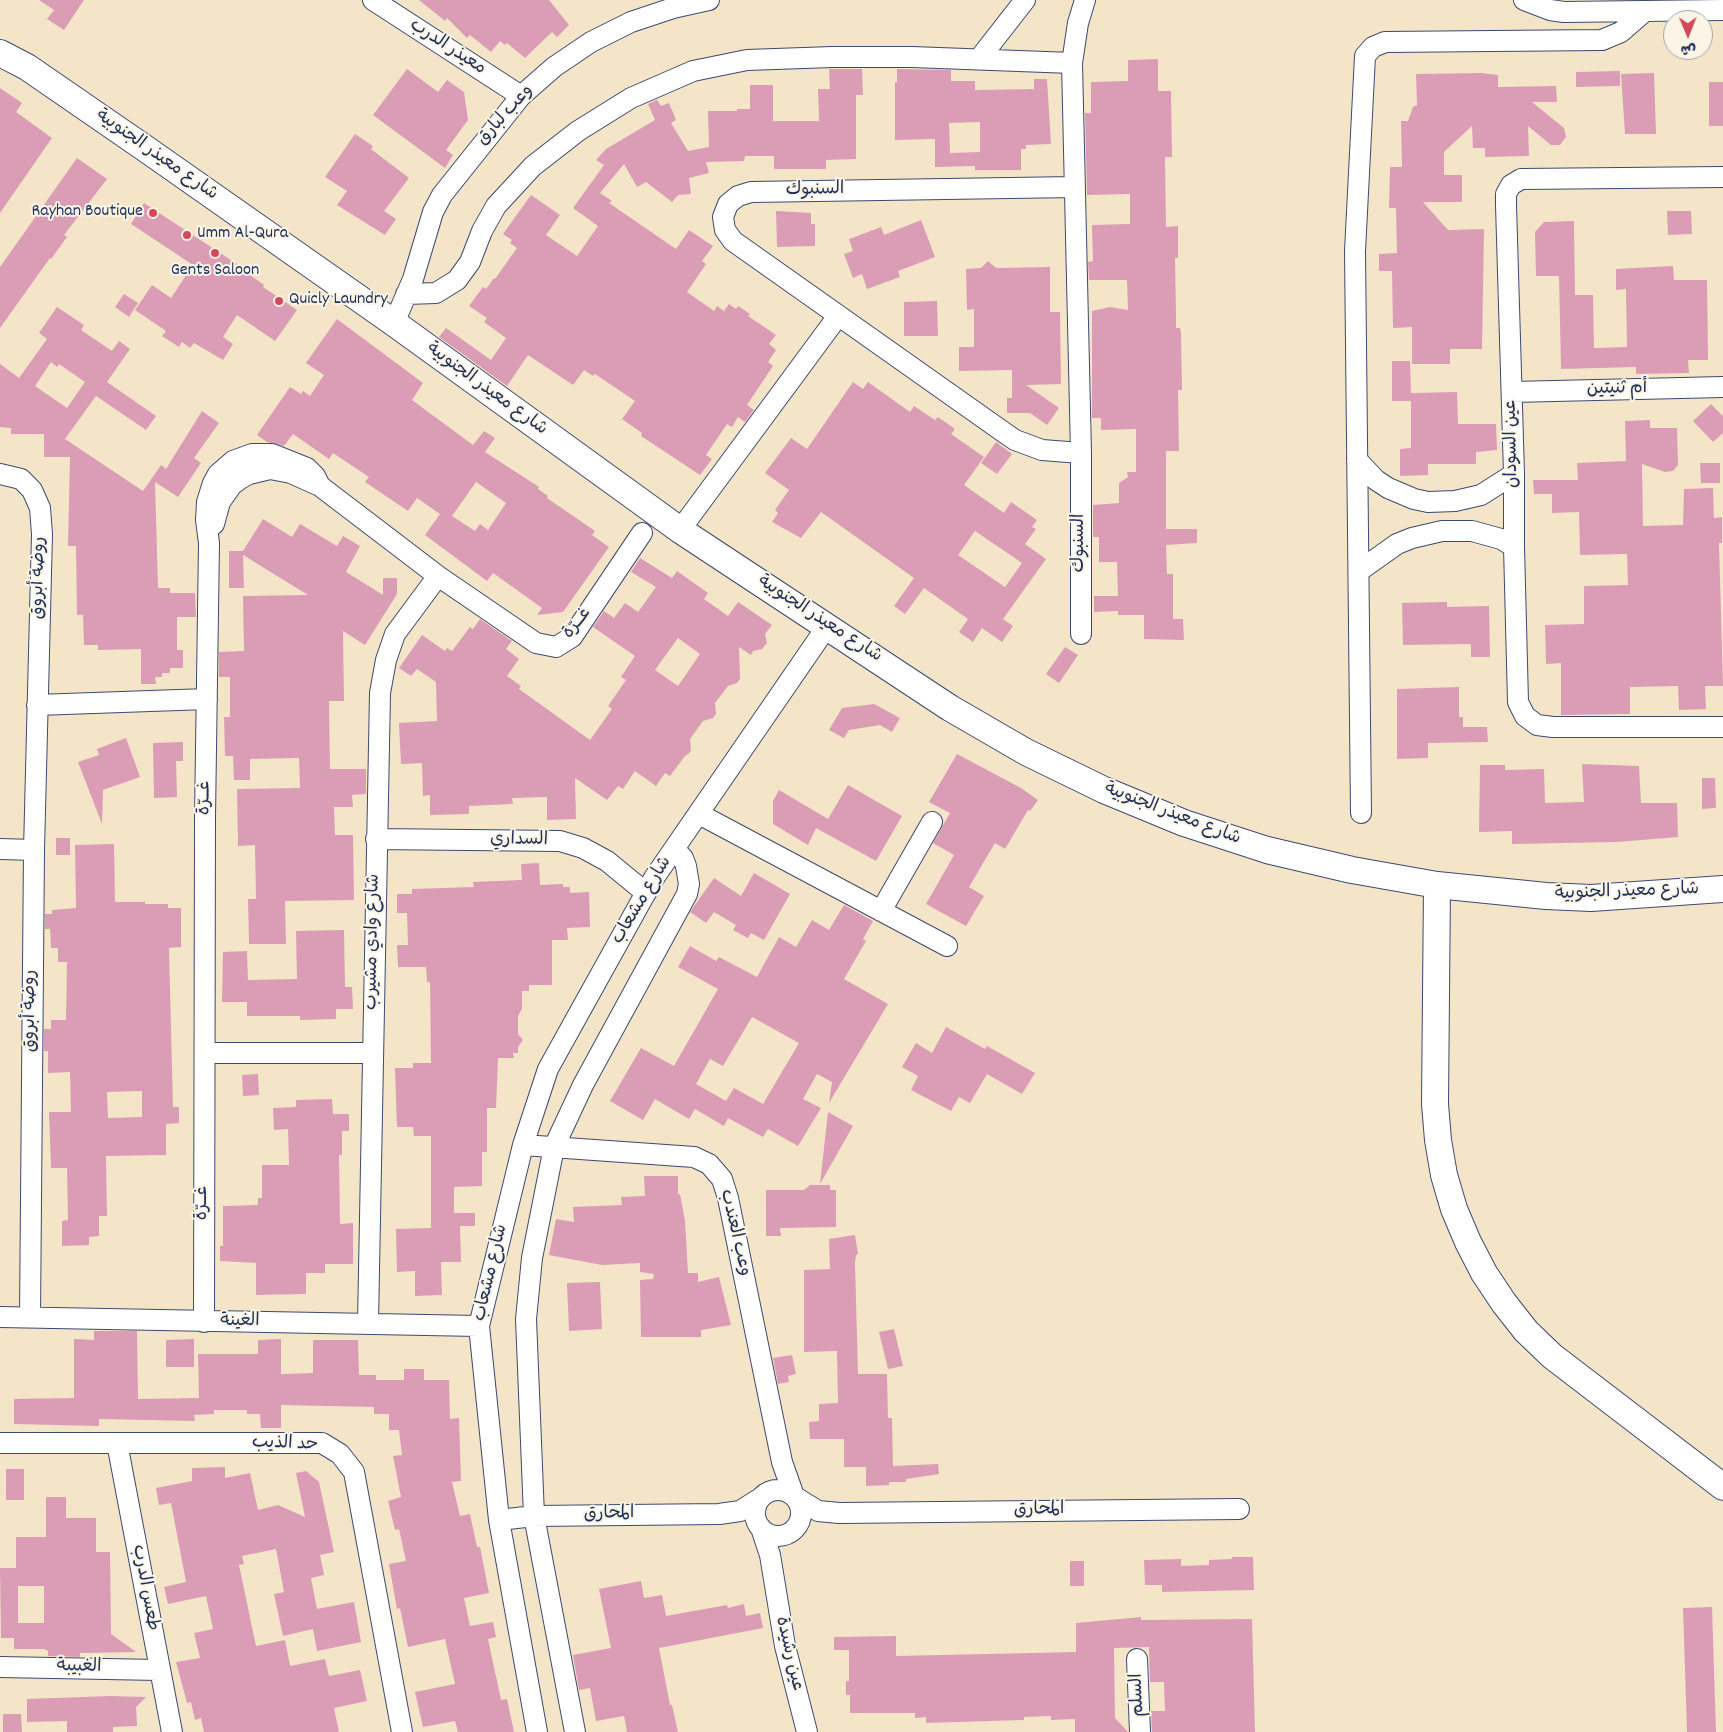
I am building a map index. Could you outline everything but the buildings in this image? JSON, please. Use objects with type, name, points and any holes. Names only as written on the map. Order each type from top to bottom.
[{"type":"street","name":"معيذر الدرب","points":[[373,0],[520,96]]},
{"type":"street","name":"وعب لبارق","points":[[394,323],[419,263],[426,231],[442,195],[520,96],[554,67],[591,42],[631,22],[673,8],[709,0]]},
{"type":"street","points":[[979,59],[1025,0]]},
{"type":"street","name":"السنبوك","points":[[1081,634],[1081,453],[1072,63],[1078,23],[1085,0]]},
{"type":"street","points":[[1524,0],[1536,6],[1564,12],[1723,10]]},
{"type":"street","points":[[1361,813],[1355,251],[1365,56],[1373,47],[1385,42],[1602,40],[1621,32],[1644,12]]},
{"type":"street","name":"شارع معيذر الجنوبية","points":[[0,40],[18,54],[27,67]]},
{"type":"street","name":"شارع معيذر الجنوبية","points":[[0,53],[27,67],[394,323],[680,530],[828,625],[950,708],[1026,752],[1104,790],[1184,823],[1267,850],[1352,870],[1437,885],[1546,896],[1591,898],[1723,889]]},
{"type":"street","points":[[406,294],[428,295],[451,285],[470,262],[482,231],[496,206],[533,166],[604,114],[675,77],[710,66],[747,60],[832,57],[979,59],[1072,63]]},
{"type":"street","name":"عين السودان","points":[[1723,177],[1521,179],[1512,185],[1506,194],[1518,702],[1525,716],[1537,724],[1553,727],[1723,727]]},
{"type":"street","name":"السنبوك","points":[[1075,187],[751,192],[738,196],[728,204],[723,217],[725,230],[733,241],[1015,440],[1042,450],[1081,453]]},
{"type":"street","points":[[680,530],[838,316]]},
{"type":"street","name":"أم ثنيتين","points":[[1512,392],[1723,388]]},
{"type":"street","points":[[1357,460],[1376,480],[1400,495],[1442,502],[1481,495],[1514,474]]},
{"type":"street","name":"غــرّة","points":[[204,1322],[209,543],[220,502],[232,485],[250,474],[265,470],[281,470],[320,486],[438,576],[536,643],[556,647],[572,637],[642,533]]},
{"type":"street","name":"روضة أبروق","points":[[0,474],[21,479],[32,490],[40,508],[42,534],[34,850],[30,1317]]},
{"type":"street","points":[[1442,502],[1442,531]]},
{"type":"street","points":[[1358,572],[1383,552],[1397,544],[1412,538],[1442,531],[1472,531],[1494,537],[1514,547]]},
{"type":"street","name":"شارع وادي مشيرب","points":[[368,1323],[380,693],[386,660],[395,634],[438,576]]},
{"type":"street","name":"شارع مشعاب","points":[[537,1732],[499,1520],[479,1326],[523,1145],[548,1069],[646,893],[674,849],[828,625]]},
{"type":"street","points":[[37,705],[207,700]]},
{"type":"street","points":[[699,814],[947,946]]},
{"type":"street","points":[[881,911],[932,822]]},
{"type":"street","name":"السداري","points":[[376,839],[560,841],[583,848],[607,861],[646,893]]},
{"type":"street","points":[[0,849],[34,850]]},
{"type":"street","name":"شارع مشعاب","points":[[575,1732],[534,1516],[526,1319],[532,1258],[554,1147],[583,1085],[687,894],[689,884],[686,866],[683,858],[674,849]]},
{"type":"street","points":[[1437,885],[1436,1113],[1444,1175],[1454,1209],[1468,1242],[1484,1273],[1504,1303],[1552,1356],[1723,1487]]},
{"type":"street","points":[[205,1053],[372,1053]]},
{"type":"street","name":"وعب العندب","points":[[523,1145],[694,1158],[709,1164],[722,1179],[728,1198],[782,1462],[795,1497]]},
{"type":"street","name":"الغينة","points":[[0,1317],[479,1326]]},
{"type":"street","name":"حد الذيب","points":[[0,1443],[322,1443],[340,1454],[354,1472],[402,1732]]},
{"type":"street","name":"طعس الدرب","points":[[117,1443],[172,1732]]},
{"type":"street","points":[[762,1496],[780,1490],[795,1497],[801,1509],[792,1529],[777,1536],[768,1534],[759,1525],[755,1514],[762,1496],[777,1482],[782,1462]]},
{"type":"street","name":"المحارق","points":[[499,1520],[534,1516],[719,1514],[740,1511],[762,1496]]},
{"type":"street","name":"المحارق","points":[[795,1497],[818,1511],[839,1513],[1239,1508]]},
{"type":"street","name":"المحارق","points":[[792,1529],[839,1513]]},
{"type":"street","name":"المحارق","points":[[719,1514],[759,1525]]},
{"type":"street","name":"عين رشيدة","points":[[759,1525],[774,1576],[783,1636],[806,1732]]},
{"type":"street","name":"عين رشيدة","points":[[774,1576],[792,1529]]},
{"type":"street","name":"السلم","points":[[1137,1659],[1140,1732]]},
{"type":"street","name":"الغبيبة","points":[[0,1667],[159,1670]]},
{"type":"place","name":"Rayhan Boutique","points":[[153,213]]},
{"type":"place","name":"Umm Al-Qura","points":[[187,235]]},
{"type":"place","name":"Gents Saloon","points":[[215,253]]},
{"type":"place","name":"Quicly Laundry","points":[[279,301]]}]
